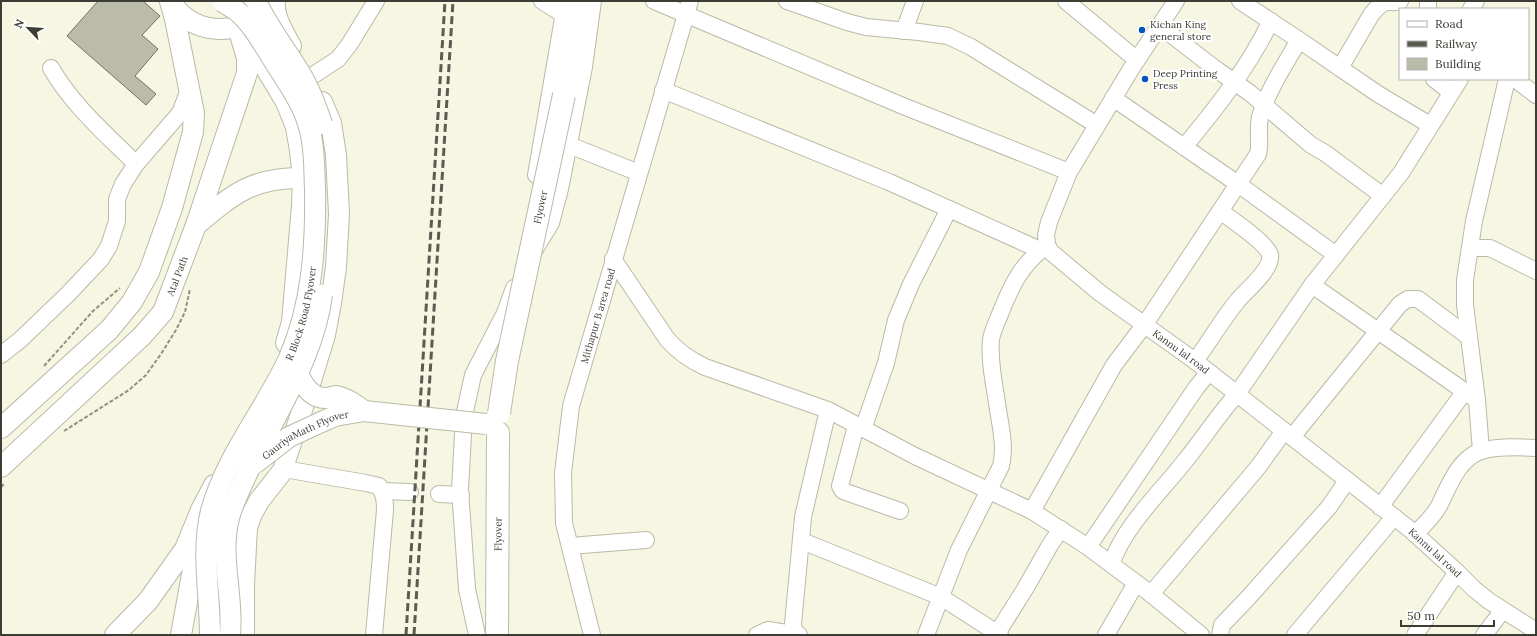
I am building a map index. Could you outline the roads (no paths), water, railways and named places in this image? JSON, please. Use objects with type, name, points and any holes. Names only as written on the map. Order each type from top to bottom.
[{"type":"highway","name":"Flyover","points":[[497,635],[494,423],[564,95],[570,6]]},
{"type":"main road","points":[[170,1],[182,15],[199,26],[218,30],[238,27],[254,20],[267,8],[271,1]]},
{"type":"main road","points":[[1,428],[109,330],[132,302],[149,272],[172,208],[193,132],[194,113],[190,88],[170,1]]},
{"type":"main road","name":"R Block Road Flyover","points":[[230,635],[232,621],[230,590],[225,562],[225,539],[229,518],[251,466],[298,373],[314,332],[320,306],[325,268],[329,210],[327,156],[323,128],[316,104],[302,78],[266,22],[256,1]]},
{"type":"main road","points":[[244,635],[245,549],[247,527],[259,501],[284,469],[286,458],[325,335],[336,267],[338,238],[339,214],[337,162],[331,123],[320,95],[280,27],[274,6],[275,1]]},
{"type":"main road","name":"R Block Road Flyover","points":[[210,635],[207,559],[208,532],[211,513],[217,491],[227,469],[288,359],[300,329],[308,302],[312,266],[315,209],[314,158],[310,131],[302,109],[253,28],[237,11],[220,2]]},
{"type":"main road","points":[[115,635],[148,601],[185,549],[209,494],[270,382],[284,351],[292,322],[303,178],[296,127],[288,108],[238,27]]},
{"type":"main road","name":"Atal Path","points":[[1,467],[142,336],[162,312],[196,225],[247,73],[247,58],[238,27]]},
{"type":"main road","points":[[196,225],[230,198],[255,184],[290,178],[303,178]]},
{"type":"main road","points":[[299,236],[338,238]]},
{"type":"main road","name":"GauriyaMath Flyover","points":[[298,373],[303,385],[310,393],[327,398],[335,396],[346,399],[364,411]]},
{"type":"main road","name":"GauriyaMath Flyover","points":[[251,466],[290,437],[335,416],[364,411],[494,423]]},
{"type":"main road","points":[[209,494],[251,517]]},
{"type":"main road","points":[[181,635],[193,569],[194,527]]},
{"type":"street","points":[[309,78],[338,59],[349,45],[376,1]]},
{"type":"street","points":[[477,635],[467,589],[461,494],[464,416],[473,375],[505,313],[519,274],[570,6],[542,1]]},
{"type":"street","points":[[519,274],[551,223],[569,145],[584,66],[593,1]]},
{"type":"street","points":[[654,1],[688,8],[903,106],[1069,172]]},
{"type":"street","points":[[788,1],[847,22],[866,27],[948,36],[958,40],[1029,82],[1097,125]]},
{"type":"street","points":[[904,31],[915,1]]},
{"type":"street","points":[[1066,1],[1137,60]]},
{"type":"street","points":[[926,635],[959,550],[1001,466],[1003,448],[990,352],[991,337],[1007,296],[1018,275],[1030,259],[1043,247],[1049,222],[1069,172],[1113,98],[1176,1]]},
{"type":"street","points":[[1240,1],[1300,40],[1388,101],[1430,125]]},
{"type":"street","points":[[1340,68],[1376,9],[1381,4],[1400,1]]},
{"type":"street","name":"Mithapur B area road","points":[[592,635],[564,523],[563,473],[570,414],[613,259],[688,8]]},
{"type":"street","points":[[1184,147],[1236,82],[1255,52],[1271,21]]},
{"type":"street","points":[[1160,26],[1217,70],[1236,82],[1311,145],[1383,196]]},
{"type":"street","points":[[1032,511],[1114,365],[1145,324],[1258,154],[1260,145],[1260,117],[1300,40]]},
{"type":"street","points":[[51,68],[66,92],[136,164]]},
{"type":"street","points":[[1435,80],[1451,92]]},
{"type":"street","points":[[1111,564],[1117,548],[1130,529],[1185,461],[1224,408],[1237,394],[1312,285],[1401,173],[1459,80]]},
{"type":"street","points":[[1481,451],[1471,395],[1465,291],[1474,221],[1507,80]]},
{"type":"street","points":[[1516,80],[1536,95]]},
{"type":"street","points":[[1,355],[20,340],[68,294],[101,259],[109,246],[117,221],[117,198],[123,184],[136,164],[180,113],[190,88]]},
{"type":"street","points":[[663,90],[889,182],[949,209],[1043,247]]},
{"type":"street","points":[[1113,98],[1238,184],[1336,255]]},
{"type":"street","points":[[569,145],[639,173]]},
{"type":"street","points":[[900,511],[843,491],[840,486],[860,427],[886,363],[896,320],[911,284],[949,209]]},
{"type":"street","points":[[1195,361],[1233,307],[1257,280],[1269,263],[1270,255],[1266,248],[1256,238],[1220,211]]},
{"type":"street","name":"Kannu lal road","points":[[1043,247],[1100,293],[1195,361],[1394,517],[1415,534],[1474,589],[1503,610],[1536,630]]},
{"type":"street","points":[[1470,248],[1490,248],[1536,271]]},
{"type":"street","points":[[613,259],[667,339],[681,353],[705,367],[828,410],[915,456],[1032,511],[1088,547],[1151,594],[1201,635]]},
{"type":"street","points":[[1312,285],[1471,395]]},
{"type":"street","points":[[1151,594],[1259,466],[1378,332],[1400,304],[1408,299],[1418,299],[1468,337]]},
{"type":"street","points":[[1088,547],[1196,388],[1209,372]]},
{"type":"street","points":[[1380,507],[1471,395]]},
{"type":"street","points":[[757,635],[768,630],[796,635],[793,624],[805,511],[828,410]]},
{"type":"street","points":[[1415,534],[1433,514],[1453,476],[1470,457],[1481,451],[1502,448],[1536,448]]},
{"type":"street","points":[[284,469],[366,483],[379,486],[382,491],[385,497],[385,510],[374,635]]},
{"type":"street","points":[[1220,635],[1222,625],[1326,511],[1342,488],[1346,479]]},
{"type":"street","points":[[382,491],[410,492]]},
{"type":"street","points":[[439,494],[461,494]]},
{"type":"street","points":[[1295,635],[1394,517]]},
{"type":"street","points":[[802,541],[940,597],[998,634],[1026,589],[1050,545],[1061,529]]},
{"type":"street","points":[[570,546],[646,540]]},
{"type":"street","points":[[1415,635],[1457,572]]},
{"type":"street","points":[[1106,635],[1136,583]]},
{"type":"street","points":[[1484,635],[1503,610]]},
{"type":"railway","points":[[406,635],[445,1]]},
{"type":"railway","points":[[414,635],[453,1]]},
{"type":"place","name":"Kichan King general store","points":[[1142,30]]},
{"type":"place","name":"Deep Printing Press","points":[[1145,79]]}]
